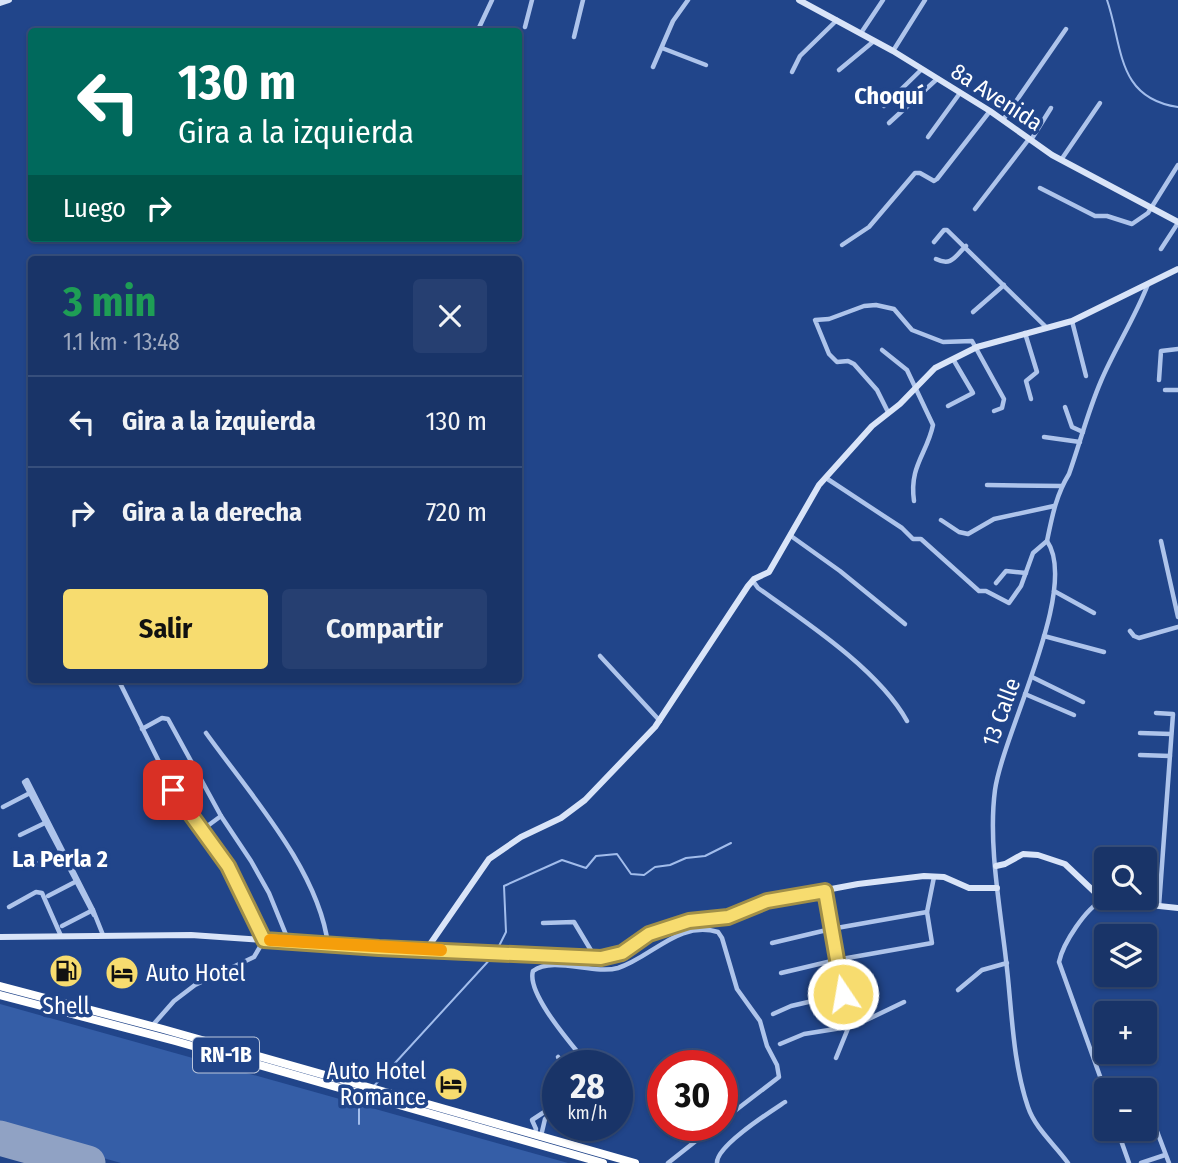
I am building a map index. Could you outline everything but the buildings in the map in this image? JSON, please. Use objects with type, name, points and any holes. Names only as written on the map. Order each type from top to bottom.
[{"type":"highway","name":"RN-1B","points":[[0,986],[152,1026],[603,1163]]},
{"type":"highway","name":"RN-1B","points":[[0,995],[635,1163]]},
{"type":"highway","points":[[93,1019],[104,1017],[146,1029],[152,1026]]},
{"type":"street","points":[[0,3],[9,0]]},
{"type":"street","points":[[479,28],[492,0]]},
{"type":"street","points":[[526,27],[532,0]]},
{"type":"street","points":[[573,37],[583,0]]},
{"type":"street","points":[[653,68],[673,21],[688,0]]},
{"type":"street","name":"8a Avenida","points":[[799,0],[893,51],[990,111],[1061,160],[1178,222]]},
{"type":"street","points":[[861,33],[883,0]]},
{"type":"street","points":[[893,51],[925,0]]},
{"type":"street","points":[[792,72],[800,55],[837,20]]},
{"type":"street","points":[[1003,120],[1066,29]]},
{"type":"street","points":[[839,70],[874,40]]},
{"type":"street","points":[[662,48],[706,65]]},
{"type":"street","points":[[884,106],[922,69]]},
{"type":"street","points":[[889,123],[937,79]]},
{"type":"street","points":[[928,137],[960,93]]},
{"type":"street","points":[[1061,160],[1100,103]]},
{"type":"street","points":[[975,209],[1030,139],[1051,107]]},
{"type":"street","points":[[842,245],[869,227],[915,173],[934,181],[937,179],[990,111]]},
{"type":"street","points":[[1040,188],[1095,216],[1137,223],[1148,213],[1178,165]]},
{"type":"street","points":[[1161,249],[1178,222]]},
{"type":"street","points":[[934,242],[946,229],[1048,328]]},
{"type":"street","points":[[936,259],[949,262],[966,246]]},
{"type":"street","points":[[426,950],[492,856],[527,834],[561,818],[585,800],[660,721],[752,580],[769,572],[825,477],[872,426],[904,401],[928,373],[977,347],[1072,321],[1178,269]]},
{"type":"street","name":"13 Calle","points":[[1068,1163],[1028,1109],[1015,1045],[997,888],[995,791],[1009,738],[1032,677],[1055,591],[1053,550],[1047,541],[1054,506],[1069,474],[1100,384],[1117,346],[1138,312],[1149,282]]},
{"type":"street","points":[[973,312],[1004,285]]},
{"type":"street","points":[[888,412],[877,390],[854,363],[837,362],[831,357],[815,320],[830,319],[864,306],[876,305],[894,309],[910,328],[935,339],[950,343],[972,341],[1004,399],[1002,408],[994,411]]},
{"type":"street","points":[[1072,321],[1086,376]]},
{"type":"street","points":[[1025,333],[1037,372],[1026,381],[1031,399]]},
{"type":"street","points":[[1158,380],[1161,351],[1178,349]]},
{"type":"street","points":[[882,350],[904,366],[933,425],[915,471],[914,501]]},
{"type":"street","points":[[948,406],[973,393],[953,358]]},
{"type":"street","points":[[1165,390],[1178,390]]},
{"type":"street","points":[[1065,407],[1072,426],[1083,432]]},
{"type":"street","points":[[1044,437],[1080,442]]},
{"type":"street","points":[[825,477],[902,528],[913,539],[921,539],[980,592],[986,591],[1011,603],[1033,553],[1047,541]]},
{"type":"street","points":[[987,485],[1062,486]]},
{"type":"street","points":[[942,520],[959,532],[968,534],[994,519],[1054,506]]},
{"type":"street","points":[[791,536],[840,571],[905,624]]},
{"type":"street","points":[[1161,541],[1178,617]]},
{"type":"street","points":[[996,583],[1006,570],[1026,573]]},
{"type":"street","points":[[752,580],[758,589],[824,636],[853,661],[891,696],[907,721]]},
{"type":"street","points":[[1055,591],[1094,613]]},
{"type":"street","points":[[1130,631],[1139,638],[1178,627]]},
{"type":"street","points":[[1044,636],[1104,652]]},
{"type":"street","points":[[600,656],[660,721]]},
{"type":"street","points":[[1032,677],[1083,702]]},
{"type":"street","points":[[120,683],[173,790],[228,866],[264,940]]},
{"type":"street","points":[[1025,694],[1074,715]]},
{"type":"street","points":[[1156,713],[1173,714],[1159,907],[1178,908]]},
{"type":"street","points":[[142,729],[162,718],[167,719],[221,816],[251,861],[269,894],[289,942]]},
{"type":"street","points":[[206,733],[253,795],[292,856],[322,913],[328,945]]},
{"type":"street","points":[[1140,733],[1171,734]]},
{"type":"street","points":[[1140,755],[1170,756]]},
{"type":"street","points":[[3,807],[31,793],[103,935]]},
{"type":"street","points":[[202,830],[221,816]]},
{"type":"street","points":[[20,835],[46,822]]},
{"type":"street","points":[[35,865],[61,851]]},
{"type":"street","points":[[996,866],[1026,854],[1059,861],[1094,891]]},
{"type":"street","points":[[0,937],[191,935],[328,945],[595,958],[618,955],[649,934],[689,921],[728,917],[767,901],[919,876],[944,877],[969,888],[997,888]]},
{"type":"street","points":[[781,973],[932,943],[927,912],[934,877]]},
{"type":"street","points":[[48,896],[77,882]]},
{"type":"street","points":[[825,891],[849,1026],[836,1058]]},
{"type":"street","points":[[9,906],[40,892],[45,897],[61,936]]},
{"type":"street","points":[[1094,906],[1089,909],[1064,948],[1059,962],[1101,1078]]},
{"type":"street","points":[[62,926],[93,912]]},
{"type":"street","points":[[772,943],[831,929],[927,912]]},
{"type":"street","points":[[543,923],[574,922],[595,958]]},
{"type":"street","points":[[577,1050],[537,995],[531,980],[533,971],[538,967],[549,966],[615,969],[684,933],[704,930],[718,932],[737,989],[760,1021],[767,1046],[780,1072],[779,1077],[738,1108]]},
{"type":"street","points":[[152,1026],[174,1001],[195,985],[254,957],[264,940]]},
{"type":"street","points":[[958,990],[982,970],[1007,963]]},
{"type":"street","points":[[773,1014],[791,1006],[843,994]]},
{"type":"street","points":[[780,1044],[804,1034],[856,1026],[904,1002]]},
{"type":"street","points":[[718,1163],[719,1155],[743,1131],[785,1102]]},
{"type":"street","points":[[537,1136],[532,1120],[542,1113]]},
{"type":"street","points":[[537,1136],[542,1125]]},
{"type":"street","points":[[1157,1132],[1168,1163]]},
{"type":"street","points":[[668,1163],[696,1141]]},
{"type":"street","points":[[1121,1141],[1129,1163]]},
{"type":"street","points":[[1141,1163],[1166,1155]]},
{"type":"shaded area","points":[[0,1004],[568,1163],[121,1163],[0,1129]]},
{"type":"waterway","points":[[1107,0],[1120,52],[1133,81],[1143,93],[1158,102],[1178,107]]},
{"type":"waterway","points":[[496,952],[506,932],[504,886],[562,860],[586,868],[596,856],[617,854],[631,874],[644,875],[655,867],[670,865],[686,858],[705,856],[731,843]]},
{"type":"waterway","points":[[374,1086],[493,956]]},
{"type":"waterway","points":[[359,1124],[359,1106],[363,1098]]},
{"type":"runway","points":[[0,1138],[88,1163]]},
{"type":"slow traffic","points":[[270,940],[441,950]]},
{"type":"place","name":"Shell","points":[[66,971]]},
{"type":"place","name":"Auto Hotel","points":[[122,973]]},
{"type":"place","name":"Auto Hotel Romance","points":[[451,1084]]},
{"type":"district","name":"Choquí","points":[[889,96]]},
{"type":"district","name":"La Perla 2","points":[[60,859]]},
{"type":"route","points":[[173,790],[228,866],[251,908],[264,940],[499,954],[613,957],[649,934],[689,921],[728,917],[767,901],[825,891],[843,994]]}]
